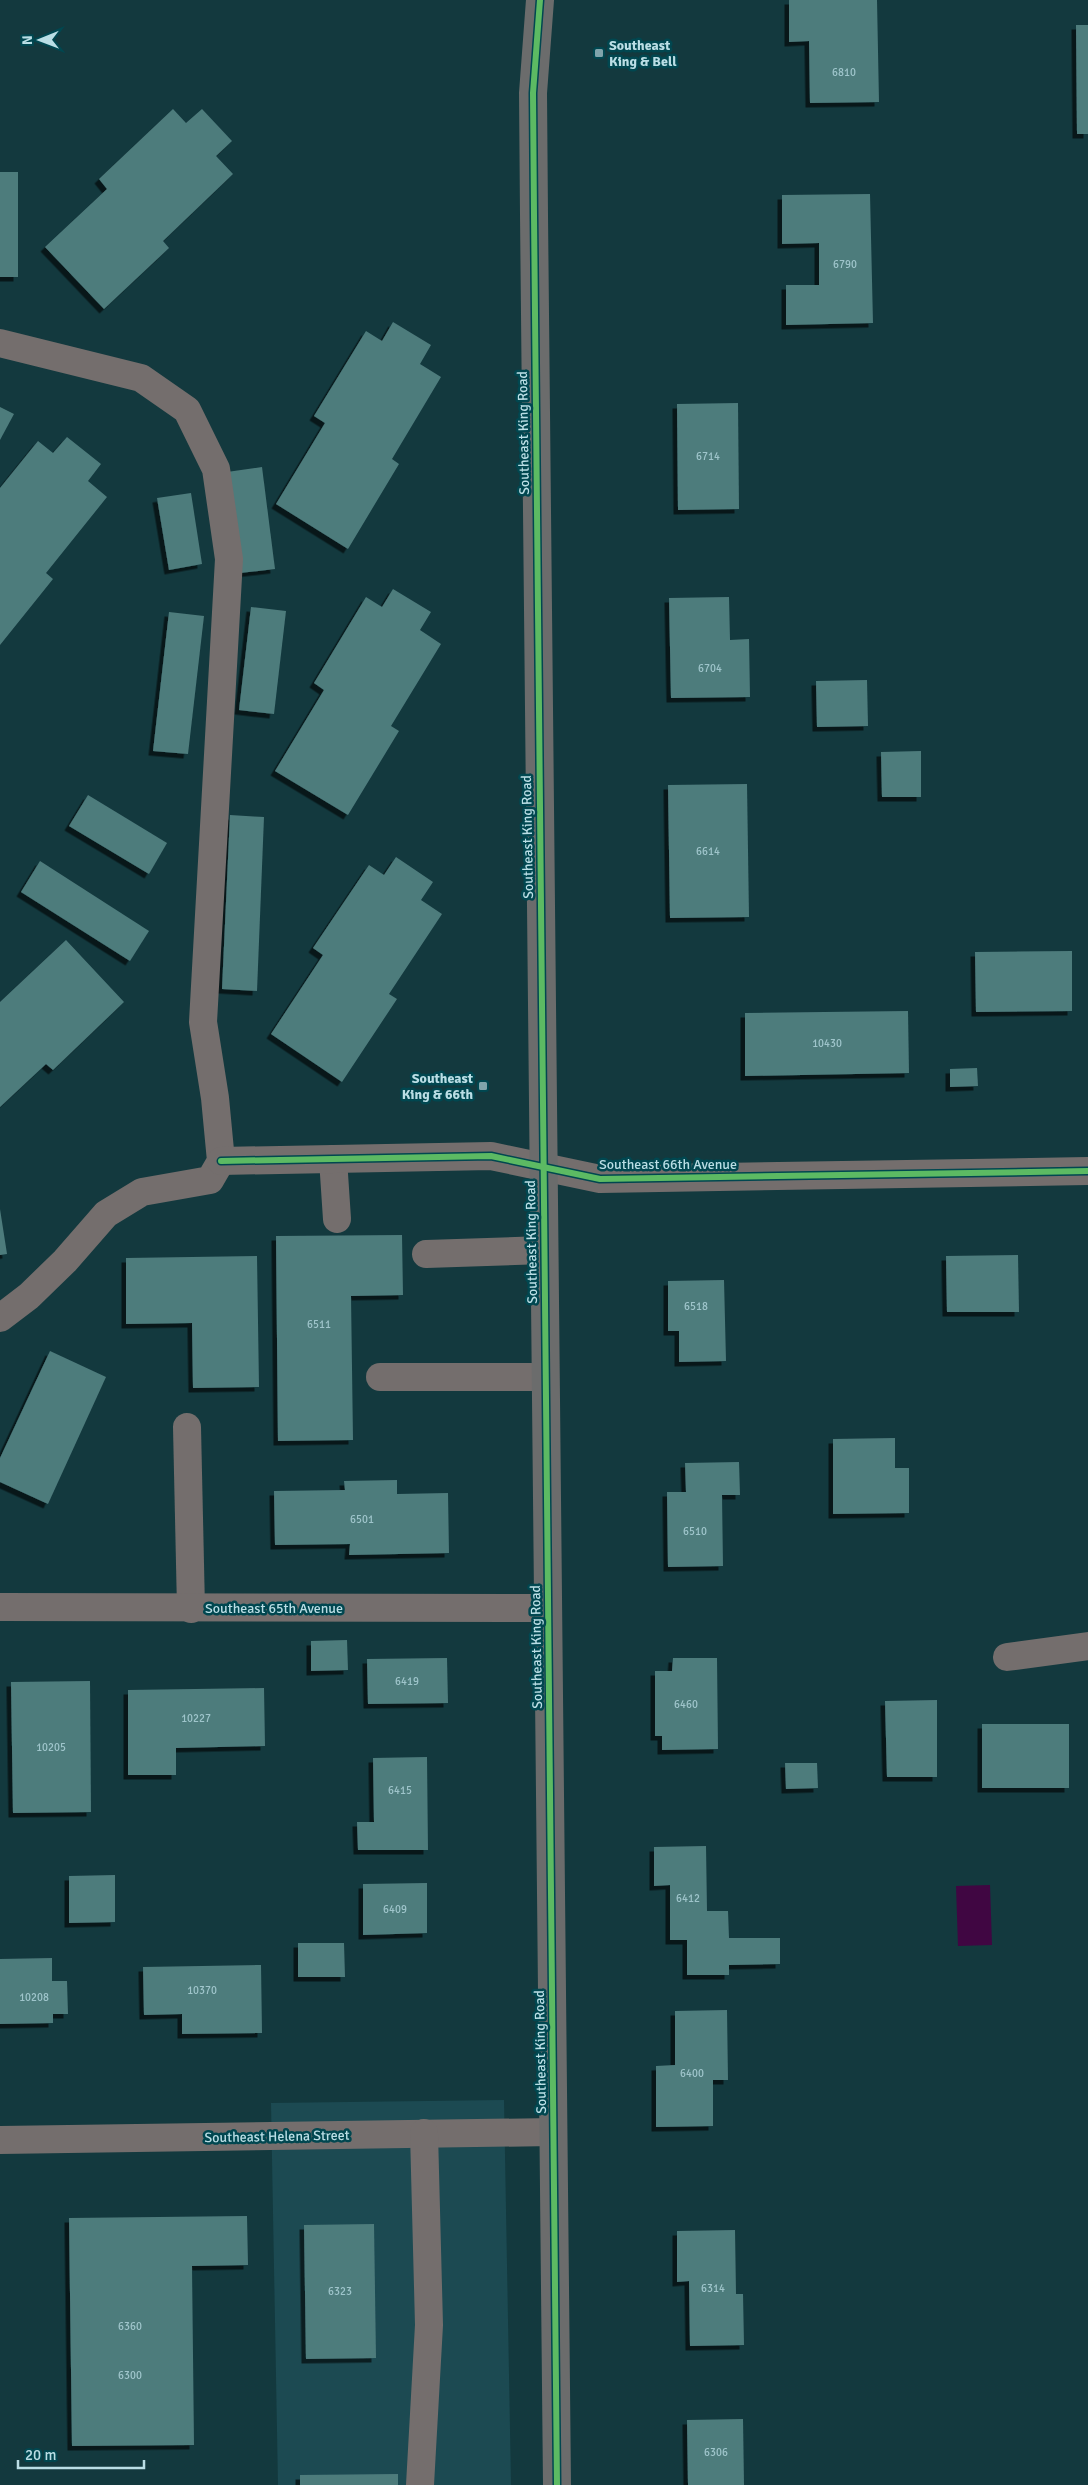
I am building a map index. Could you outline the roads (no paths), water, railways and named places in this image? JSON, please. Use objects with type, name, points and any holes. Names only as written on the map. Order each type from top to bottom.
[{"type":"main road","name":"Southeast King Road","points":[[540,0],[533,112],[557,2485]]},
{"type":"street","points":[[0,343],[141,378],[186,410],[216,469],[229,559],[204,1022],[215,1098],[221,1161],[210,1180],[142,1192],[106,1214],[65,1261],[28,1296],[0,1318]]},
{"type":"street","name":"Southeast 66th Avenue","points":[[221,1161],[490,1156],[600,1179],[1088,1170]]},
{"type":"street","points":[[333,1159],[337,1219]]},
{"type":"street","points":[[426,1254],[544,1250]]},
{"type":"street","points":[[380,1377],[546,1377]]},
{"type":"street","points":[[188,1426],[191,1609]]},
{"type":"street","name":"Southeast 65th Avenue","points":[[0,1607],[191,1609],[548,1608]]},
{"type":"street","points":[[1007,1657],[1088,1646]]},
{"type":"street","name":"Southeast Helena Street","points":[[0,2140],[553,2132]]},
{"type":"street","points":[[420,2485],[429,2325],[424,2133]]},
{"type":"place","name":"Southeast King & Bell","points":[[599,53]]},
{"type":"place","name":"Southeast King & 66th","points":[[483,1086]]}]
